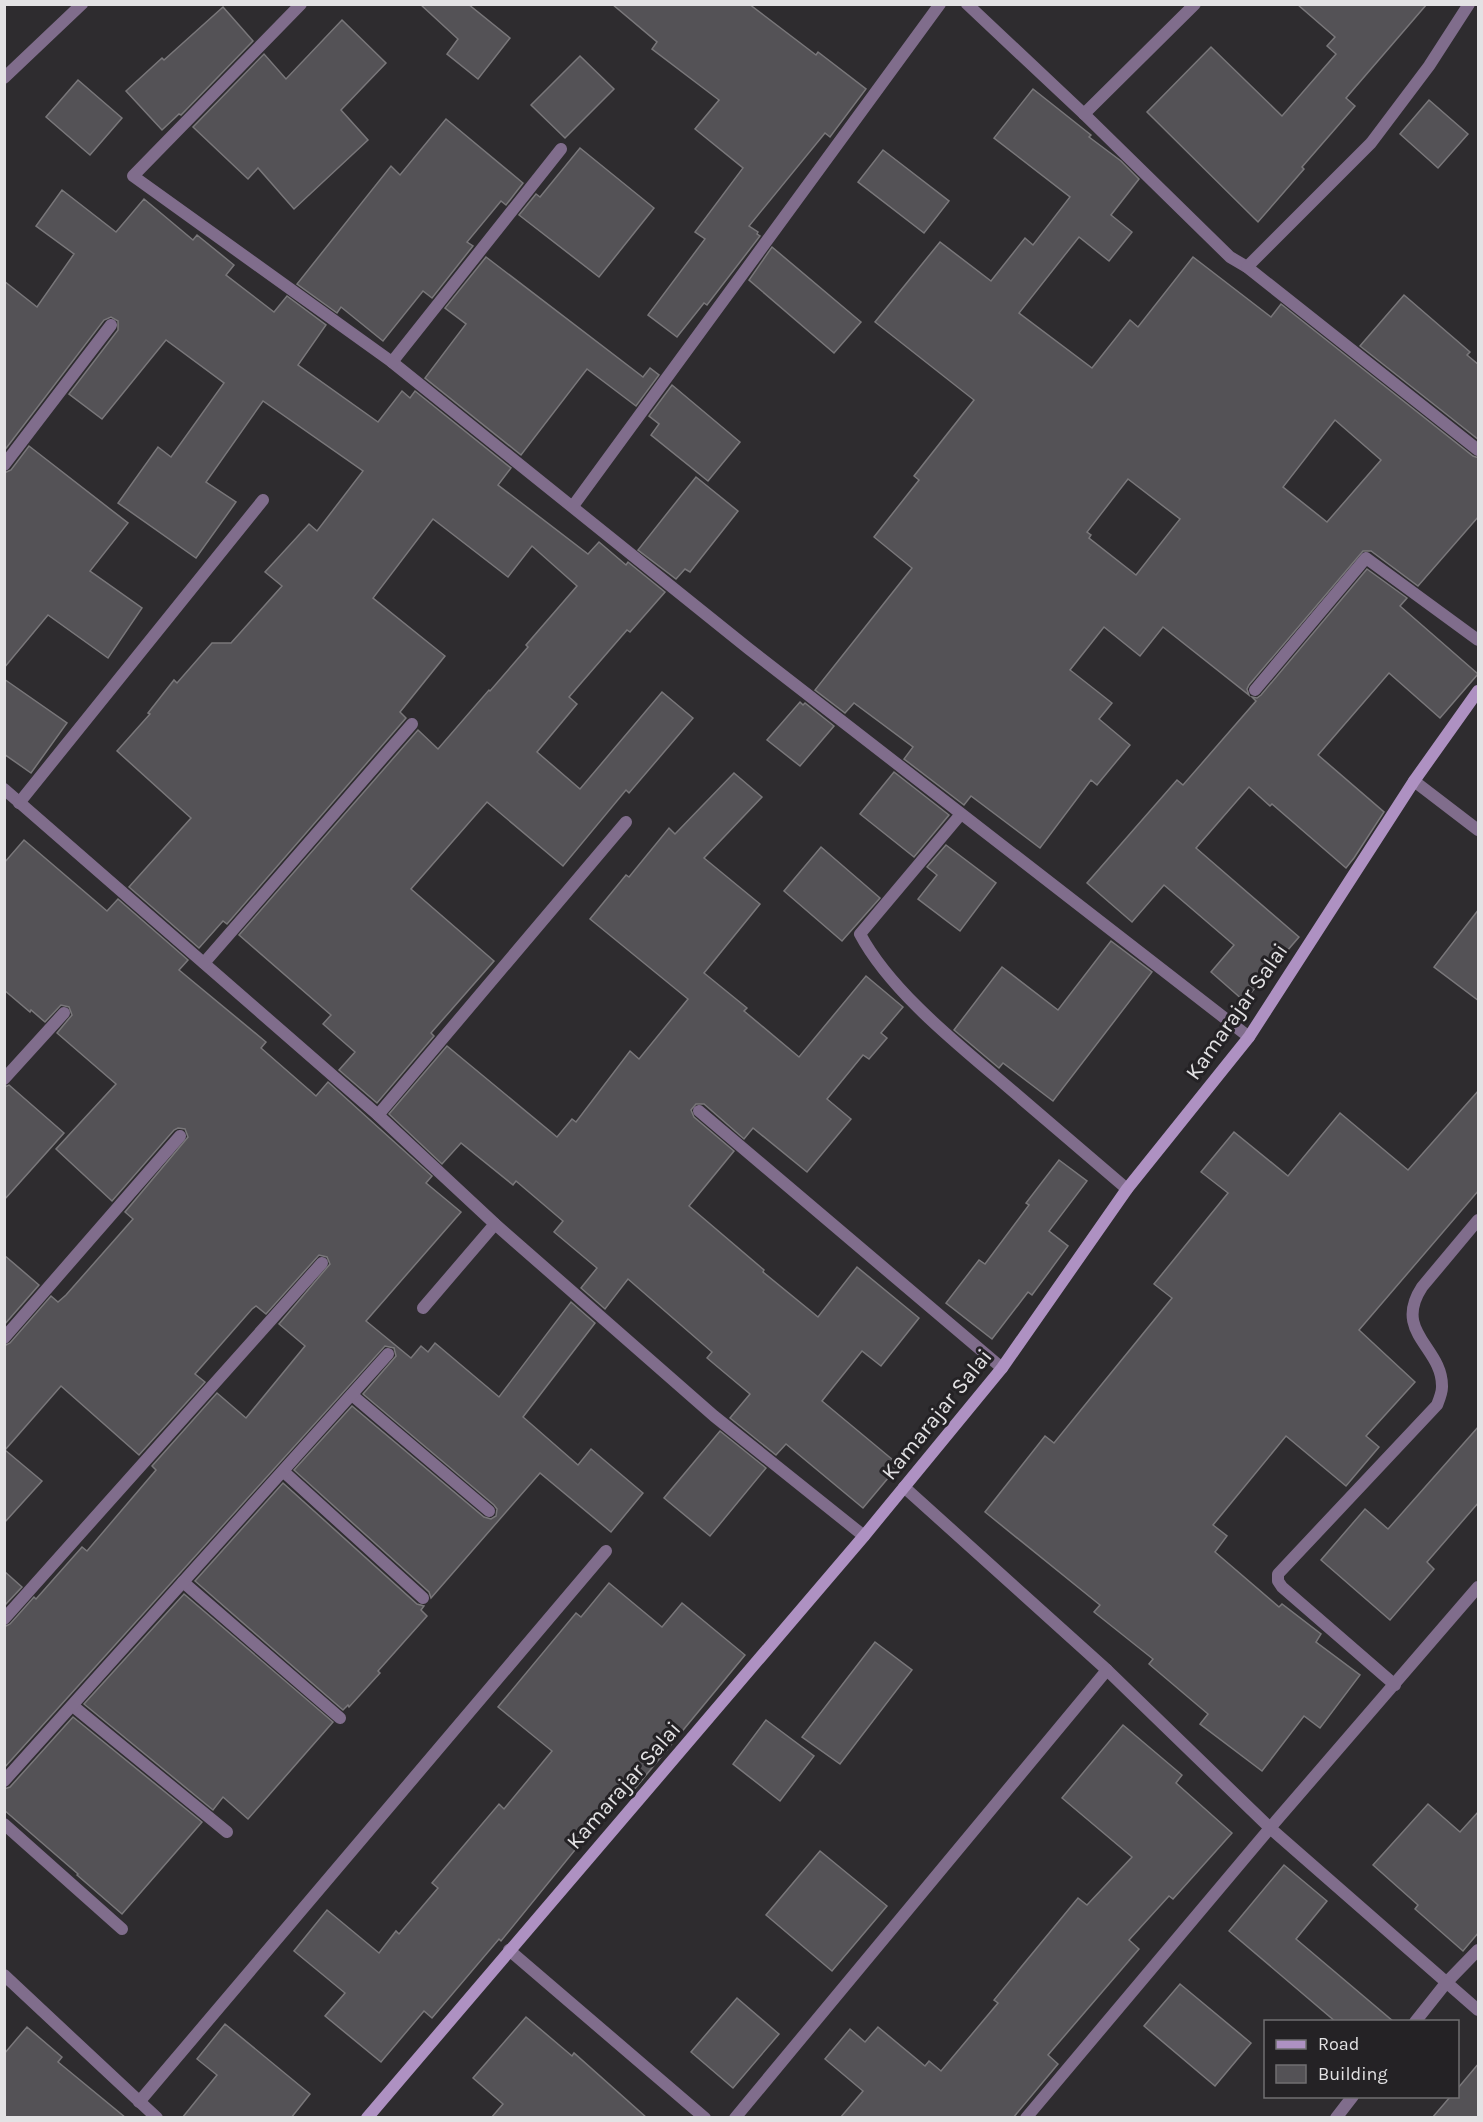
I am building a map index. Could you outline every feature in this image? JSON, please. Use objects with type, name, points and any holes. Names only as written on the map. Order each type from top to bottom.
[{"type":"main road","name":"Kamarajar Salai","points":[[367,2118],[864,1536],[1002,1368],[1126,1189],[1249,1037],[1414,781],[1479,691]]},
{"type":"street","points":[[4,78],[82,4]]},
{"type":"street","points":[[301,4],[134,176],[392,362],[749,649],[1249,1037]]},
{"type":"street","points":[[573,506],[940,4]]},
{"type":"street","points":[[967,4],[1084,114],[1230,257],[1246,267],[1479,450]]},
{"type":"street","points":[[1084,114],[1195,4]]},
{"type":"street","points":[[1246,267],[1371,143],[1429,66],[1469,4]]},
{"type":"street","points":[[392,362],[561,149]]},
{"type":"street","points":[[4,465],[111,325]]},
{"type":"street","points":[[19,803],[263,500]]},
{"type":"street","points":[[1255,690],[1366,558],[1479,640]]},
{"type":"street","points":[[204,963],[412,724]]},
{"type":"street","points":[[1414,781],[1479,830]]},
{"type":"street","points":[[4,789],[378,1115],[495,1224],[714,1416],[864,1536]]},
{"type":"street","points":[[962,814],[861,934],[868,950],[890,976],[946,1034],[1126,1189]]},
{"type":"street","points":[[378,1115],[626,822]]},
{"type":"street","points":[[4,1079],[64,1014]]},
{"type":"street","points":[[699,1111],[1002,1368]]},
{"type":"street","points":[[4,1338],[180,1136]]},
{"type":"street","points":[[1395,1685],[1282,1587],[1278,1581],[1278,1574],[1437,1405],[1442,1386],[1439,1374],[1412,1320],[1411,1311],[1422,1287],[1479,1220]]},
{"type":"street","points":[[423,1308],[495,1224]]},
{"type":"street","points":[[4,1619],[322,1263]]},
{"type":"street","points":[[4,1781],[388,1354]]},
{"type":"street","points":[[352,1395],[489,1511]]},
{"type":"street","points":[[284,1472],[423,1598]]},
{"type":"street","points":[[904,1487],[1107,1670],[1270,1828],[1479,2010]]},
{"type":"street","points":[[139,2102],[606,1551]]},
{"type":"street","points":[[183,1582],[340,1718]]},
{"type":"street","points":[[1026,2118],[1270,1828],[1479,1587]]},
{"type":"street","points":[[735,2118],[1107,1670]]},
{"type":"street","points":[[73,1706],[227,1832]]},
{"type":"street","points":[[4,1824],[122,1929]]},
{"type":"street","points":[[509,1950],[705,2118]]},
{"type":"street","points":[[1417,2020],[1446,1983],[1479,1950]]},
{"type":"street","points":[[4,1976],[157,2118]]},
{"type":"street","points":[[1336,2118],[1352,2098]]},
{"type":"building","points":[[420,4],[468,4],[510,38],[478,79],[447,54],[458,39]]},
{"type":"building","points":[[612,4],[749,4],[816,55],[818,52],[866,89],[830,137],[825,133],[749,226],[760,236],[707,305],[704,303],[677,337],[648,315],[705,239],[695,232],[743,168],[695,129],[719,100],[652,49],[657,42]]},
{"type":"building","points":[[1297,4],[1427,4],[1346,98],[1355,106],[1258,222],[1147,112],[1211,47],[1282,116],[1336,54],[1327,46],[1335,37]]},
{"type":"building","points":[[223,7],[253,41],[181,115],[179,114],[162,130],[126,91]]},
{"type":"building","points":[[342,20],[386,63],[341,110],[368,140],[294,209],[258,168],[248,179],[193,127],[264,54],[286,79]]},
{"type":"building","points":[[580,56],[614,89],[565,138],[531,105]]},
{"type":"building","points":[[78,80],[122,118],[90,155],[46,117]]},
{"type":"building","points":[[1033,89],[1091,135],[1089,137],[1121,161],[1139,179],[1111,215],[1132,232],[1109,261],[1079,237],[1019,313],[1092,368],[1130,320],[1138,327],[1193,257],[1271,317],[1281,304],[1473,456],[1479,458],[1479,516],[1418,586],[1371,551],[1363,551],[1249,685],[1247,689],[1249,695],[1163,627],[1140,656],[1104,627],[1070,670],[1112,703],[1099,719],[1130,745],[1097,785],[1091,780],[1040,848],[971,796],[964,805],[904,759],[913,747],[854,703],[845,713],[815,690],[912,568],[874,537],[919,480],[914,476],[974,400],[875,322],[940,242],[991,281],[1025,238],[1033,245],[1070,197],[994,138]],"holes":[[[1335,420],[1381,460],[1327,522],[1283,487]],[[1128,479],[1180,519],[1136,575],[1089,538],[1091,535],[1087,532]]]},
{"type":"building","points":[[1429,100],[1468,134],[1438,168],[1400,134]]},
{"type":"building","points":[[446,119],[523,183],[506,205],[501,201],[467,242],[473,246],[432,298],[423,291],[383,341],[341,307],[337,313],[297,284],[391,166],[400,175]]},
{"type":"building","points":[[580,148],[654,208],[599,277],[519,215],[536,194],[540,197]]},
{"type":"building","points":[[883,150],[949,201],[924,233],[858,182]]},
{"type":"building","points":[[62,190],[116,232],[144,199],[193,240],[197,235],[234,265],[226,275],[274,312],[287,296],[326,325],[298,365],[378,422],[402,391],[410,398],[415,391],[511,468],[498,485],[588,554],[599,542],[626,565],[628,562],[665,592],[630,632],[627,630],[569,697],[577,704],[537,752],[580,789],[662,692],[693,718],[629,793],[626,790],[563,866],[487,802],[411,889],[494,961],[431,1033],[434,1036],[377,1103],[339,1070],[355,1052],[323,1024],[331,1015],[239,935],[418,730],[438,749],[528,647],[526,645],[577,586],[532,546],[508,577],[433,519],[373,598],[445,656],[400,712],[406,718],[227,924],[223,921],[199,948],[129,887],[191,818],[117,751],[150,714],[148,713],[174,680],[177,683],[212,643],[231,643],[282,586],[265,572],[309,524],[317,531],[363,471],[263,401],[206,482],[236,502],[196,558],[118,503],[158,447],[171,457],[224,383],[166,340],[102,419],[69,394],[118,330],[118,321],[111,317],[104,320],[4,451],[4,281],[37,307],[74,254],[36,226]]},
{"type":"building","points":[[772,247],[861,322],[834,353],[749,280]]},
{"type":"building","points":[[486,257],[643,377],[650,368],[659,375],[636,406],[587,369],[521,455],[425,378],[466,324],[445,308]]},
{"type":"building","points":[[1404,295],[1470,352],[1467,355],[1479,365],[1479,440],[1360,346]]},
{"type":"building","points":[[672,385],[740,442],[708,481],[651,435],[659,424],[649,416]]},
{"type":"building","points":[[29,446],[128,523],[90,571],[142,608],[108,658],[48,615],[4,668],[4,473],[11,470]]},
{"type":"building","points":[[696,477],[738,511],[690,572],[685,569],[676,579],[638,550]]},
{"type":"building","points":[[1367,569],[1407,598],[1400,606],[1478,674],[1440,718],[1389,673],[1318,755],[1384,812],[1346,868],[1249,787],[1196,848],[1299,937],[1244,1001],[1211,972],[1234,945],[1164,885],[1132,922],[1087,883],[1177,780],[1183,785],[1256,701],[1252,697],[1257,698],[1261,695]]},
{"type":"building","points":[[4,679],[67,723],[31,773],[4,754]]},
{"type":"building","points":[[800,702],[803,705],[805,703],[834,726],[800,766],[767,740]]},
{"type":"building","points":[[894,772],[949,815],[914,857],[860,814]]},
{"type":"building","points":[[734,773],[762,797],[704,858],[760,904],[704,973],[747,1008],[744,1011],[799,1057],[866,976],[903,1007],[881,1033],[887,1038],[869,1059],[863,1055],[827,1099],[851,1119],[807,1172],[753,1128],[744,1139],[704,1104],[696,1104],[691,1110],[694,1117],[734,1151],[689,1206],[818,1317],[857,1267],[919,1318],[881,1366],[862,1351],[822,1401],[899,1465],[863,1508],[786,1444],[776,1455],[730,1418],[750,1394],[707,1358],[712,1352],[628,1279],[605,1309],[581,1288],[597,1268],[554,1232],[563,1221],[516,1181],[513,1185],[461,1143],[442,1164],[389,1114],[447,1046],[557,1137],[572,1119],[576,1122],[630,1051],[639,1059],[688,999],[590,919],[626,875],[629,877],[669,828],[675,834]]},
{"type":"building","points":[[24,840],[107,911],[118,899],[188,960],[179,970],[266,1042],[261,1048],[316,1096],[328,1082],[432,1176],[426,1183],[461,1212],[366,1321],[411,1358],[421,1346],[428,1352],[435,1343],[499,1397],[571,1302],[595,1323],[523,1417],[578,1465],[591,1449],[643,1493],[611,1532],[540,1473],[431,1598],[429,1592],[294,1470],[352,1406],[484,1517],[491,1519],[496,1516],[497,1509],[494,1505],[363,1394],[396,1356],[394,1348],[385,1346],[4,1768],[4,1627],[10,1624],[34,1597],[36,1599],[82,1547],[87,1551],[156,1470],[152,1466],[217,1393],[246,1418],[305,1346],[279,1324],[330,1264],[327,1257],[319,1255],[266,1314],[256,1306],[252,1309],[195,1374],[205,1382],[139,1455],[61,1386],[5,1450],[42,1481],[4,1523],[4,1346],[10,1343],[51,1296],[58,1302],[66,1295],[133,1219],[125,1212],[188,1137],[185,1129],[174,1130],[112,1201],[56,1149],[116,1084],[57,1033],[72,1015],[69,1007],[61,1005],[45,1022],[4,990],[4,863]]},
{"type":"building","points":[[946,845],[996,883],[960,931],[918,899],[937,875],[927,867]]},
{"type":"building","points":[[821,847],[880,898],[842,941],[784,891]]},
{"type":"building","points":[[1479,909],[1479,1001],[1434,967]]},
{"type":"building","points":[[1111,941],[1152,972],[1053,1101],[1003,1063],[999,1068],[954,1030],[1002,967],[1058,1010]]},
{"type":"building","points":[[9,1085],[64,1133],[4,1200],[4,1087]]},
{"type":"building","points":[[1479,1090],[1479,1190],[1359,1330],[1415,1382],[1366,1436],[1379,1447],[1346,1486],[1286,1436],[1213,1525],[1227,1536],[1215,1552],[1279,1607],[1282,1604],[1321,1634],[1316,1642],[1360,1675],[1320,1728],[1304,1716],[1262,1771],[1200,1724],[1208,1714],[1149,1664],[1153,1659],[1094,1612],[1100,1605],[985,1512],[1045,1436],[1054,1443],[1172,1298],[1154,1284],[1228,1193],[1201,1172],[1234,1132],[1288,1176],[1340,1113],[1408,1170]]},
{"type":"building","points":[[1059,1160],[1087,1181],[1049,1231],[1068,1246],[1032,1295],[1028,1292],[992,1339],[946,1303],[979,1260],[985,1264],[1029,1205],[1026,1203]]},
{"type":"building","points":[[4,1255],[39,1285],[4,1325]]},
{"type":"building","points":[[1479,1426],[1479,1502],[1427,1562],[1434,1569],[1390,1620],[1321,1560],[1365,1509],[1388,1529]]},
{"type":"building","points":[[720,1431],[766,1468],[710,1536],[664,1498]]},
{"type":"building","points":[[283,1483],[417,1604],[424,1606],[421,1610],[427,1616],[378,1671],[380,1673],[349,1707],[348,1705],[343,1710],[195,1581]]},
{"type":"building","points":[[4,1571],[22,1587],[4,1606]]},
{"type":"building","points":[[609,1583],[662,1627],[682,1603],[745,1655],[628,1797],[622,1792],[501,1941],[499,1939],[432,2018],[424,2011],[381,2062],[325,2016],[345,1993],[294,1951],[327,1910],[379,1953],[396,1931],[399,1934],[438,1888],[432,1883],[499,1804],[504,1809],[552,1751],[498,1707],[576,1613],[581,1617]]},
{"type":"building","points":[[184,1594],[333,1722],[248,1819],[223,1797],[213,1810],[84,1704]]},
{"type":"building","points":[[875,1642],[912,1670],[840,1764],[802,1737]]},
{"type":"building","points":[[73,1717],[202,1822],[122,1914],[4,1810],[4,1789],[10,1787]]},
{"type":"building","points":[[766,1720],[814,1756],[780,1801],[733,1764]]},
{"type":"building","points":[[1123,1725],[1182,1775],[1176,1783],[1232,1833],[1173,1899],[1169,1896],[1129,1940],[1139,1949],[1048,2055],[1058,2064],[1013,2118],[840,2118],[863,2091],[825,2059],[850,2029],[865,2042],[878,2027],[925,2066],[929,2061],[941,2071],[998,2003],[994,2000],[1078,1898],[1087,1905],[1132,1857],[1062,1798]]},
{"type":"building","points":[[1428,1804],[1460,1832],[1479,1811],[1479,1932],[1463,1951],[1415,1909],[1418,1905],[1373,1865]]},
{"type":"building","points":[[820,1851],[887,1906],[832,1971],[766,1915]]},
{"type":"building","points":[[1284,1865],[1327,1901],[1296,1939],[1392,2020],[1334,2020],[1229,1931]]},
{"type":"building","points":[[1180,1984],[1251,2043],[1215,2086],[1144,2026]]},
{"type":"building","points":[[737,1998],[779,2034],[733,2088],[691,2052]]},
{"type":"building","points":[[526,2017],[572,2056],[574,2053],[647,2118],[491,2118],[503,2104],[473,2078]]},
{"type":"building","points":[[225,2024],[310,2094],[291,2118],[182,2118],[217,2075],[197,2059]]},
{"type":"building","points":[[27,2027],[62,2057],[58,2062],[126,2118],[4,2118],[4,2054]]},
{"type":"building","points":[[1479,2063],[1479,2118],[1432,2118],[1449,2098],[1459,2098],[1459,2087]]}]
